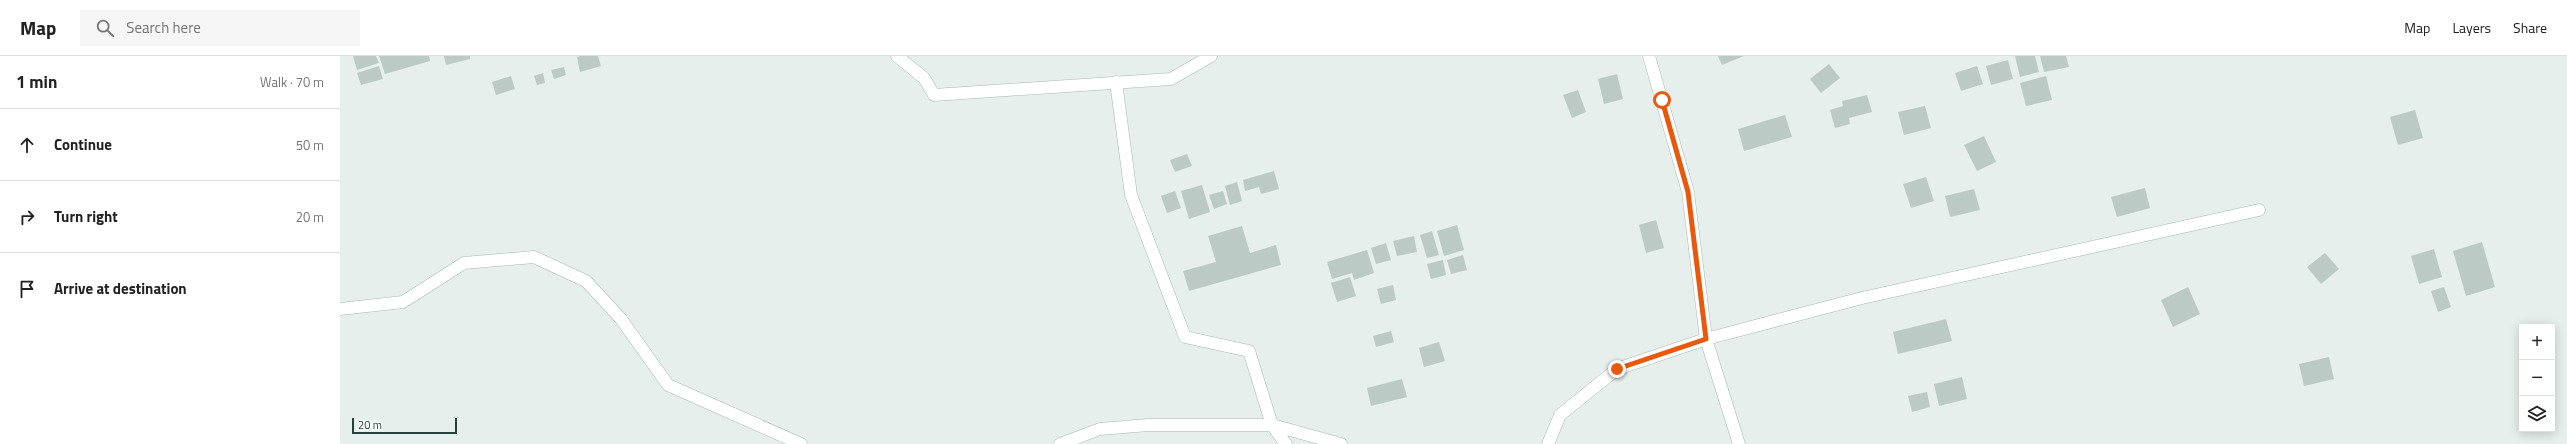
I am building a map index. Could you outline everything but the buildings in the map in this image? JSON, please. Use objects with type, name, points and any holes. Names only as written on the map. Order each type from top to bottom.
[{"type":"street","points":[[897,56],[924,78],[934,95],[1171,79],[1211,56]]},
{"type":"street","points":[[1649,56],[1688,192],[1706,339],[1739,444]]},
{"type":"street","points":[[1116,82],[1131,195],[1185,337],[1248,351],[1272,425],[1286,444]]},
{"type":"street","points":[[1548,444],[1560,415],[1617,369],[1706,339],[1862,298],[2259,210]]},
{"type":"street","points":[[340,309],[403,302],[464,263],[534,257],[586,281],[621,319],[668,385],[801,444]]},
{"type":"street","points":[[1060,444],[1100,429],[1148,425],[1272,425],[1341,444]]},
{"type":"route","points":[[1617,369],[1706,339],[1688,192],[1662,100]]}]
